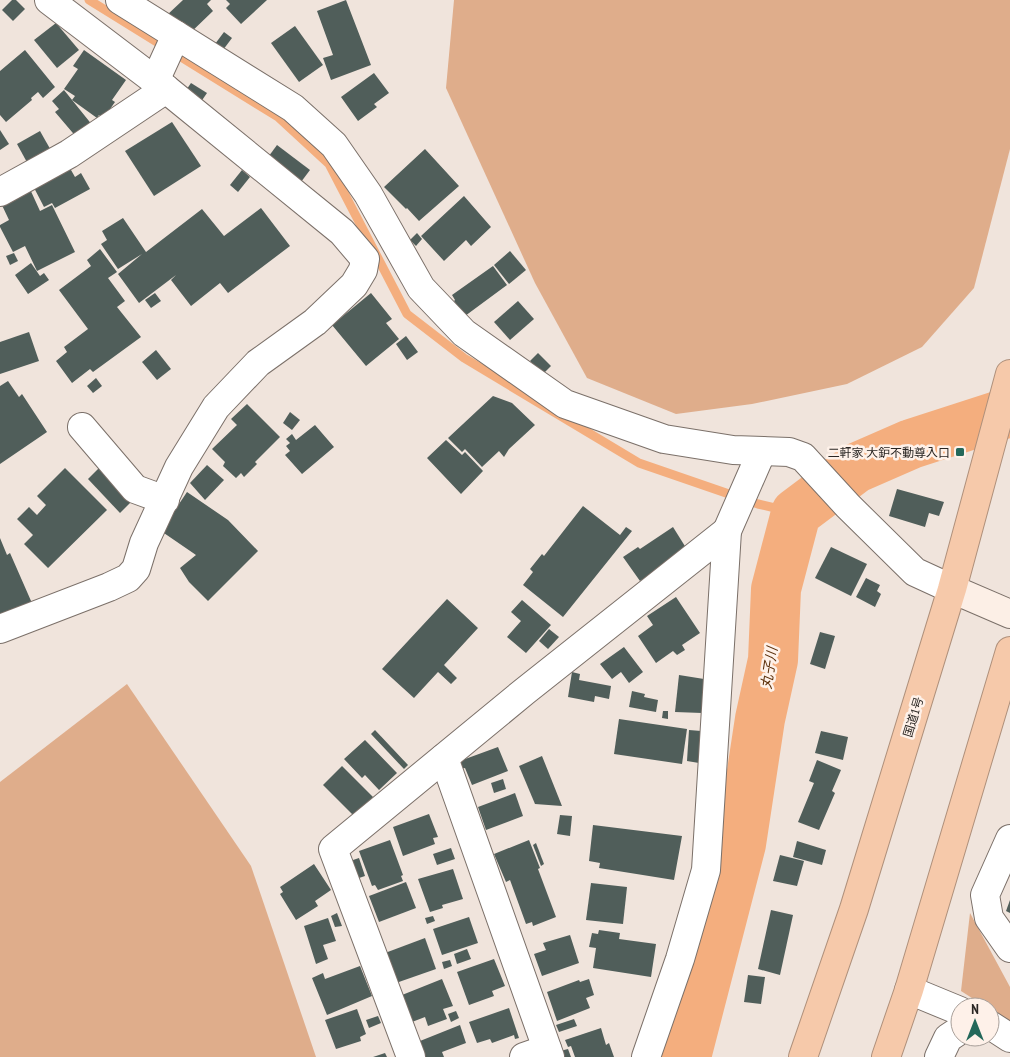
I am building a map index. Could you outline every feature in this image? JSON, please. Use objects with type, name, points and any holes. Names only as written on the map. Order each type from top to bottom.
[{"type":"highway","name":"国道1号","points":[[803,1057],[854,909],[952,589],[1010,374]]},
{"type":"highway","points":[[886,1057],[909,990],[1010,651]]},
{"type":"main road","points":[[952,589],[1010,614]]},
{"type":"street","points":[[49,0],[160,85],[342,232],[365,259]]},
{"type":"street","points":[[120,0],[293,108],[334,146],[368,194],[421,288],[464,333],[565,404],[664,439],[733,450],[789,452],[804,458],[848,506],[915,572],[952,589]]},
{"type":"street","points":[[0,192],[68,154],[160,85],[176,35]]},
{"type":"street","points":[[365,259],[402,256]]},
{"type":"street","points":[[0,629],[128,578],[136,569],[144,543],[179,467],[216,407],[258,363],[315,322],[354,285],[363,270],[365,259]]},
{"type":"street","points":[[82,427],[135,489],[165,500]]},
{"type":"street","points":[[646,1057],[680,958],[706,870],[728,532],[762,451]]},
{"type":"street","points":[[411,1057],[333,849],[525,691],[728,532]]},
{"type":"street","points":[[444,758],[540,1054]]},
{"type":"street","points":[[1010,839],[985,896],[988,918],[1010,948]]},
{"type":"street","points":[[909,990],[950,1007]]},
{"type":"street","points":[[939,1057],[950,1037]]},
{"type":"shaded area","points":[[454,0],[1010,0],[1010,149],[974,288],[922,347],[847,384],[752,404],[676,414],[587,378],[535,283],[446,88]]},
{"type":"shaded area","points":[[127,684],[251,866],[316,1057],[0,1057],[0,782]]},
{"type":"shaded area","points":[[970,913],[1010,987],[1010,1025],[1000,1018],[1000,997],[970,997],[961,991]]},
{"type":"building","points":[[12,0],[16,0],[25,9],[13,21],[2,10]]},
{"type":"building","points":[[183,0],[211,0],[207,4],[213,11],[186,37],[166,16]]},
{"type":"building","points":[[226,0],[267,0],[241,24],[226,8],[230,4]]},
{"type":"building","points":[[346,0],[371,65],[331,80],[323,58],[333,55],[317,11]]},
{"type":"building","points":[[56,23],[79,50],[57,68],[34,40]]},
{"type":"building","points":[[295,26],[323,65],[299,82],[271,43]]},
{"type":"building","points":[[224,32],[232,38],[220,54],[212,48]]},
{"type":"building","points":[[25,50],[55,87],[43,98],[38,92],[31,98],[32,100],[6,122],[0,115],[0,71]]},
{"type":"building","points":[[84,50],[126,80],[112,100],[115,102],[103,119],[99,115],[97,118],[72,100],[75,96],[64,89],[78,69],[73,66]]},
{"type":"building","points":[[374,73],[389,93],[374,104],[377,107],[358,121],[341,97]]},
{"type":"building","points":[[191,83],[207,93],[198,106],[182,96]]},
{"type":"building","points":[[64,90],[93,126],[78,139],[55,112],[59,109],[52,101]]},
{"type":"building","points":[[172,122],[201,166],[154,196],[125,151]]},
{"type":"building","points":[[0,130],[9,144],[0,150]]},
{"type":"building","points":[[40,131],[53,154],[29,166],[17,144]]},
{"type":"building","points":[[277,145],[310,170],[298,186],[266,160]]},
{"type":"building","points":[[425,149],[459,186],[419,221],[384,187]]},
{"type":"building","points":[[67,163],[75,177],[81,173],[90,189],[55,208],[52,203],[44,207],[31,182]]},
{"type":"building","points":[[242,170],[250,177],[238,192],[230,185]]},
{"type":"building","points":[[29,187],[40,211],[52,205],[75,252],[37,271],[25,246],[13,252],[0,227],[0,225],[9,220],[0,201]]},
{"type":"building","points":[[464,196],[491,227],[471,246],[466,240],[444,261],[421,236]]},
{"type":"building","points":[[261,208],[290,246],[228,293],[220,283],[191,306],[171,280],[176,275],[139,303],[118,274],[142,254],[118,269],[101,244],[107,240],[102,231],[123,218],[146,252],[202,209],[224,236]]},
{"type":"building","points":[[417,233],[422,239],[416,246],[410,240]]},
{"type":"building","points":[[100,249],[117,272],[108,278],[125,301],[117,307],[141,337],[93,372],[90,369],[72,383],[56,361],[67,352],[64,347],[88,329],[59,290],[91,266],[87,260]]},
{"type":"building","points":[[510,251],[526,270],[509,284],[494,265]]},
{"type":"building","points":[[14,253],[18,261],[10,265],[6,256]]},
{"type":"building","points":[[31,263],[40,276],[44,273],[49,280],[28,294],[15,275]]},
{"type":"building","points":[[493,266],[507,285],[465,316],[452,295]]},
{"type":"building","points":[[155,293],[161,301],[151,308],[145,300]]},
{"type":"building","points":[[371,293],[392,319],[386,323],[399,339],[366,366],[332,325]]},
{"type":"building","points":[[518,301],[534,319],[510,340],[494,322]]},
{"type":"building","points":[[29,332],[39,361],[0,374],[0,342]]},
{"type":"building","points":[[406,336],[418,352],[407,360],[396,344]]},
{"type":"building","points":[[156,350],[171,369],[157,380],[142,362]]},
{"type":"building","points":[[538,353],[551,366],[543,374],[530,361]]},
{"type":"building","points":[[96,378],[102,386],[93,393],[87,386]]},
{"type":"building","points":[[8,381],[19,397],[22,394],[47,432],[0,464],[0,386]]},
{"type":"building","points":[[493,396],[512,403],[535,425],[509,449],[504,457],[499,451],[482,467],[465,449],[462,452],[448,438]]},
{"type":"building","points":[[247,404],[280,437],[255,462],[257,464],[244,477],[241,473],[236,478],[223,466],[225,462],[212,449],[237,425],[231,419]]},
{"type":"building","points":[[290,412],[300,420],[292,430],[283,423]]},
{"type":"building","points":[[315,425],[334,447],[302,474],[285,455],[290,451],[286,446],[290,443],[286,439],[292,434],[296,440]]},
{"type":"building","points":[[446,440],[462,455],[465,452],[483,471],[461,494],[427,458]]},
{"type":"building","points":[[207,465],[224,480],[205,500],[190,483]]},
{"type":"building","points":[[100,467],[132,501],[120,513],[88,479]]},
{"type":"building","points":[[65,468],[107,510],[48,568],[24,544],[33,535],[17,519],[29,507],[37,515],[46,505],[37,496]]},
{"type":"building","points":[[897,489],[944,502],[939,516],[929,513],[925,527],[889,516]]},
{"type":"building","points":[[187,492],[228,520],[258,551],[208,601],[189,582],[180,568],[196,555],[161,531]]},
{"type":"building","points":[[583,506],[620,535],[626,527],[632,531],[563,617],[523,585],[533,572],[530,569],[542,554],[544,556]]},
{"type":"building","points":[[673,527],[688,551],[640,581],[623,557],[638,547],[640,549]]},
{"type":"building","points":[[0,538],[7,555],[10,553],[35,610],[0,623]]},
{"type":"building","points":[[831,547],[867,564],[851,596],[815,578]]},
{"type":"building","points":[[866,578],[880,585],[877,591],[881,594],[875,607],[856,597]]},
{"type":"building","points":[[676,597],[700,633],[682,645],[685,650],[677,655],[673,651],[656,663],[638,636],[653,625],[647,616]]},
{"type":"building","points":[[447,599],[478,628],[444,665],[457,678],[451,684],[438,672],[414,698],[382,669]]},
{"type":"building","points":[[522,600],[551,625],[526,653],[507,637],[521,621],[511,612]]},
{"type":"building","points":[[549,629],[559,637],[548,649],[539,641]]},
{"type":"building","points":[[820,632],[835,636],[825,669],[810,664]]},
{"type":"building","points":[[624,647],[643,672],[629,683],[621,672],[612,679],[600,664]]},
{"type":"building","points":[[572,672],[580,674],[579,680],[611,686],[609,699],[595,696],[594,702],[568,697]]},
{"type":"building","points":[[679,675],[704,679],[702,713],[675,712]]},
{"type":"building","points":[[632,691],[645,694],[644,697],[658,700],[656,712],[629,707]]},
{"type":"building","points":[[663,711],[668,711],[668,719],[662,718]]},
{"type":"building","points":[[619,719],[687,729],[682,764],[614,754]]},
{"type":"building","points":[[375,730],[408,765],[404,769],[371,734]]},
{"type":"building","points":[[689,730],[701,731],[699,763],[687,761]]},
{"type":"building","points":[[821,731],[848,737],[843,760],[815,753]]},
{"type":"building","points":[[365,740],[397,773],[379,790],[365,775],[362,778],[344,759]]},
{"type":"building","points":[[498,747],[508,771],[472,785],[465,768],[460,769],[457,762]]},
{"type":"building","points":[[542,756],[562,806],[535,804],[519,766]]},
{"type":"building","points":[[817,760],[841,770],[832,791],[835,793],[819,830],[798,822],[814,783],[809,781]]},
{"type":"building","points":[[342,766],[373,797],[354,816],[323,785]]},
{"type":"building","points":[[503,779],[506,789],[494,793],[491,783]]},
{"type":"building","points":[[515,793],[523,816],[486,830],[478,807]]},
{"type":"building","points":[[429,814],[438,837],[433,838],[435,844],[403,856],[393,827]]},
{"type":"building","points":[[560,815],[572,816],[570,836],[557,834]]},
{"type":"building","points":[[593,825],[682,836],[674,880],[599,868],[600,863],[589,861]]},
{"type":"building","points":[[390,840],[403,875],[401,876],[403,881],[378,890],[375,885],[372,886],[359,851]]},
{"type":"building","points":[[529,840],[556,917],[533,926],[532,922],[526,924],[510,880],[506,882],[494,854]]},
{"type":"building","points":[[797,841],[826,850],[822,865],[793,857]]},
{"type":"building","points":[[536,843],[544,864],[541,866],[533,845]]},
{"type":"building","points":[[451,848],[455,859],[437,865],[433,854]]},
{"type":"building","points":[[780,855],[804,861],[797,886],[773,881]]},
{"type":"building","points":[[359,858],[365,876],[353,880],[347,862]]},
{"type":"building","points":[[314,864],[331,890],[315,901],[318,906],[296,920],[280,894],[283,892],[280,887]]},
{"type":"building","points":[[453,869],[463,899],[442,905],[443,908],[430,912],[418,879]]},
{"type":"building","points":[[406,882],[416,908],[379,922],[369,896]]},
{"type":"building","points":[[591,883],[627,887],[623,924],[586,920]]},
{"type":"building","points":[[1010,900],[1010,913],[1006,911]]},
{"type":"building","points":[[771,910],[793,915],[780,975],[758,969]]},
{"type":"building","points":[[337,913],[342,926],[335,927],[331,916]]},
{"type":"building","points":[[433,916],[435,921],[427,924],[425,918]]},
{"type":"building","points":[[469,917],[478,943],[442,955],[433,929]]},
{"type":"building","points":[[328,918],[336,941],[323,945],[328,959],[316,964],[304,926]]},
{"type":"building","points":[[599,930],[620,933],[619,939],[656,944],[651,977],[593,968],[596,948],[589,947],[592,933],[598,934]]},
{"type":"building","points":[[570,935],[579,963],[542,976],[534,954],[546,950],[543,943]]},
{"type":"building","points":[[425,938],[436,969],[396,983],[385,953]]},
{"type":"building","points":[[467,949],[471,959],[457,964],[454,954]]},
{"type":"building","points":[[494,959],[505,986],[492,991],[494,996],[469,1005],[457,972]]},
{"type":"building","points":[[450,960],[452,966],[444,969],[442,962]]},
{"type":"building","points":[[360,966],[372,996],[327,1015],[312,978],[323,973],[325,979]]},
{"type":"building","points":[[748,975],[765,977],[761,1004],[744,1002]]},
{"type":"building","points":[[442,979],[453,1006],[443,1009],[447,1019],[428,1026],[425,1017],[412,1022],[402,995]]},
{"type":"building","points":[[589,979],[594,995],[586,998],[590,1008],[557,1021],[547,992],[579,980],[580,982]]},
{"type":"building","points":[[509,1008],[519,1038],[515,1039],[514,1035],[492,1043],[490,1039],[477,1043],[469,1022]]},
{"type":"building","points":[[357,1009],[366,1034],[360,1037],[361,1041],[336,1049],[325,1020]]},
{"type":"building","points":[[456,1011],[459,1018],[451,1022],[448,1014]]},
{"type":"building","points":[[378,1016],[381,1023],[369,1028],[366,1020]]},
{"type":"building","points":[[574,1019],[577,1026],[559,1032],[556,1025]]},
{"type":"building","points":[[460,1025],[466,1043],[442,1052],[444,1057],[420,1057],[415,1043]]},
{"type":"building","points":[[601,1028],[606,1045],[609,1043],[614,1057],[575,1057],[571,1046],[568,1047],[565,1040]]},
{"type":"building","points":[[568,1049],[571,1057],[563,1057],[560,1051]]},
{"type":"building","points":[[385,1053],[387,1057],[373,1057]]},
{"type":"waterway","points":[[89,0],[278,117],[329,164],[407,314],[464,358],[639,463],[758,504],[796,513]]},
{"type":"waterway","name":"丸子川","points":[[686,1057],[741,844],[760,719],[773,660],[776,589],[796,513],[856,468],[911,444],[1010,412]]},
{"type":"place","name":"二軒家 大鈩不動尊入口","points":[[960,452]]}]
